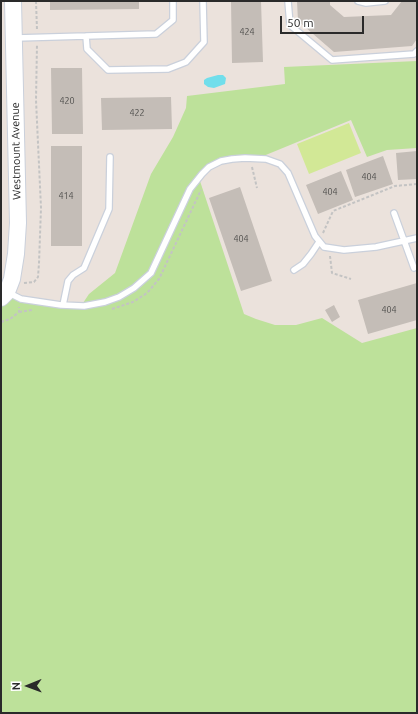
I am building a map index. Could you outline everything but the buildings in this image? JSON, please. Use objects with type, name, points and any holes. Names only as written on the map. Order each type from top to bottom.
[{"type":"street","name":"Westmount Avenue","points":[[10,296],[16,254],[18,223],[13,1]]},
{"type":"lane","points":[[14,38],[156,34],[173,20],[173,1]]},
{"type":"lane","points":[[86,36],[87,49],[108,70],[168,69],[186,62],[204,42],[203,1]]},
{"type":"lane","points":[[288,1],[290,25],[332,60],[414,54],[417,51]]},
{"type":"lane","points":[[358,1],[366,3],[385,1]]},
{"type":"lane","points":[[63,305],[68,281],[73,275],[84,268],[109,209],[110,157]]},
{"type":"lane","points":[[10,296],[63,305],[84,306],[105,302],[119,297],[134,288],[151,273],[190,189],[209,167],[221,161],[232,159],[258,158],[280,164],[288,173],[319,242],[324,247],[344,250],[376,247],[417,238]]},
{"type":"lane","points":[[394,213],[414,268]]},
{"type":"lane","points":[[294,270],[303,264],[319,242]]},
{"type":"path","points":[[19,312],[10,296],[23,283],[34,282],[38,277],[39,263],[41,208],[36,100],[36,1]]},
{"type":"path","points":[[257,188],[252,167],[259,167]]},
{"type":"path","points":[[319,242],[333,210],[395,186],[417,184]]},
{"type":"path","points":[[108,310],[133,302],[147,293],[158,279],[202,187]]},
{"type":"path","points":[[316,248],[321,253],[336,256]]},
{"type":"path","points":[[330,256],[332,273],[351,279]]},
{"type":"path","points":[[1,322],[10,319],[19,312],[36,309]]},
{"type":"green space","points":[[417,61],[417,148],[387,150],[367,157],[351,120],[256,159],[232,159],[209,168],[199,178],[244,314],[275,325],[296,325],[322,318],[362,343],[417,328],[417,713],[1,713],[1,299],[7,293],[20,300],[81,306],[89,294],[115,273],[151,174],[173,137],[186,108],[187,96],[285,84],[284,67]]},
{"type":"green space","points":[[349,123],[361,153],[309,174],[297,144]]},
{"type":"water","points":[[223,75],[226,78],[225,84],[214,88],[208,87],[204,84],[204,80],[207,78]]}]
